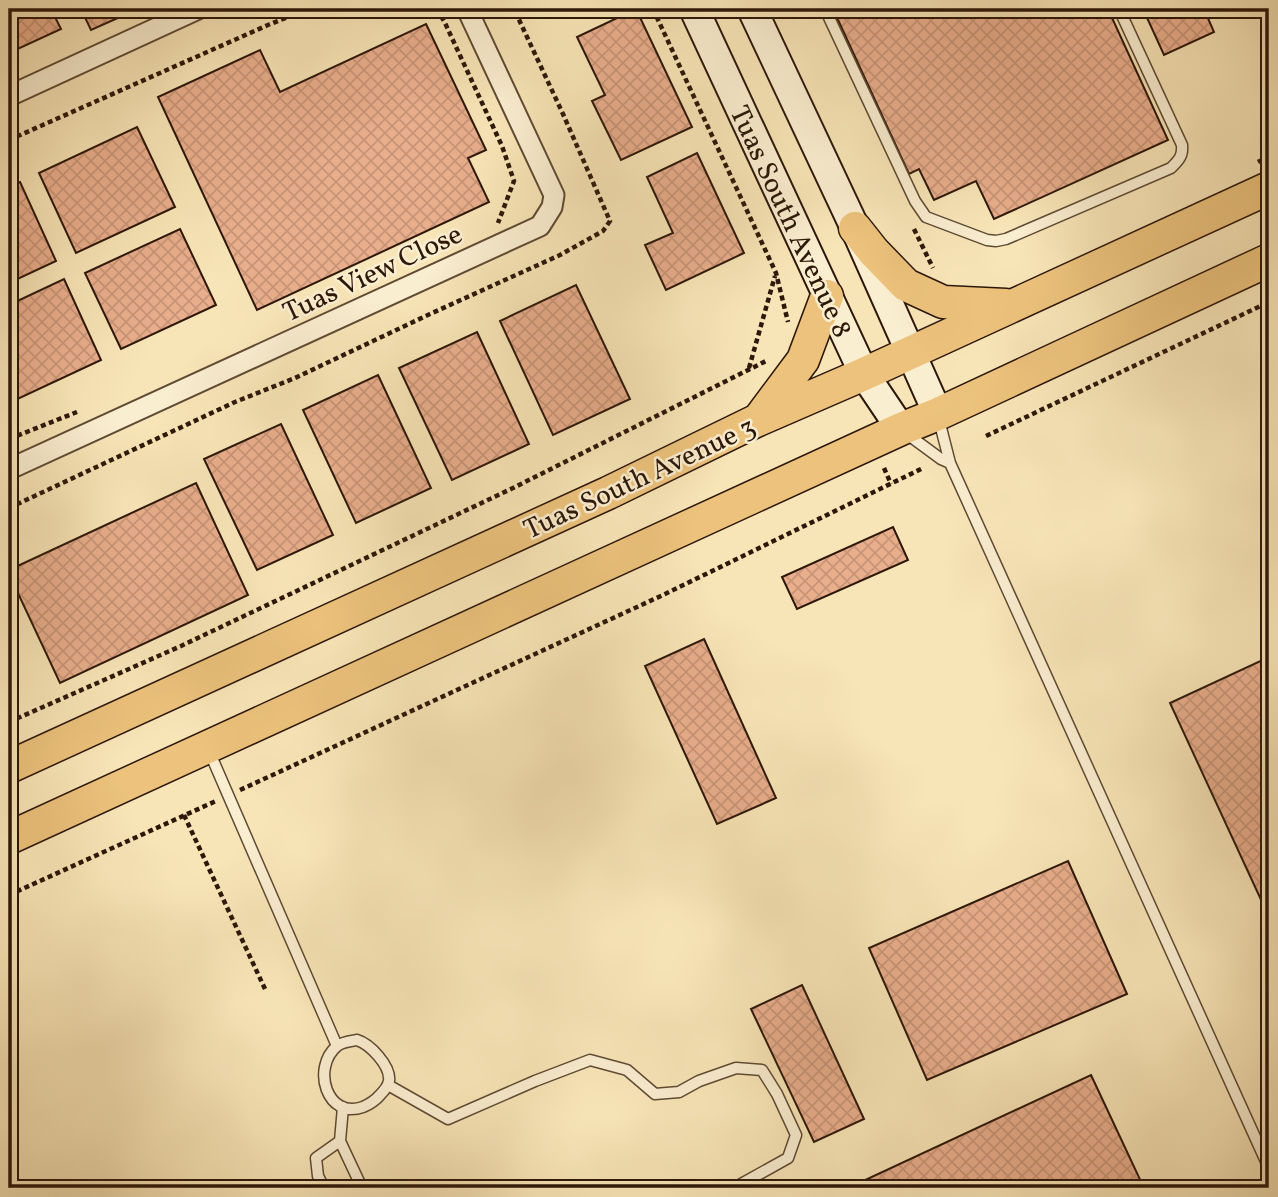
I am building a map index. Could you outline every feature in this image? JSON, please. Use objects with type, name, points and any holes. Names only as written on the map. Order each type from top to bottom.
[{"type":"main road","name":"Tuas South Avenue 3","points":[[9,767],[595,499],[758,420],[1269,188]]},
{"type":"main road","points":[[855,228],[906,285],[924,294],[943,302],[1013,305]]},
{"type":"main road","points":[[9,838],[1269,260]]},
{"type":"main road","points":[[758,420],[803,360],[827,296]]},
{"type":"street","points":[[9,96],[198,9]]},
{"type":"street","name":"Tuas View Close","points":[[9,466],[14,467],[540,226],[552,207],[554,195],[467,9]]},
{"type":"street","name":"Tuas South Avenue 8","points":[[694,9],[864,374],[901,429]]},
{"type":"street","name":"Tuas South Avenue 8","points":[[752,9],[855,228],[938,414]]},
{"type":"lane","points":[[825,9],[915,201],[926,217],[996,241],[1171,168],[1183,154],[1182,145],[1119,9]]},
{"type":"lane","points":[[938,414],[950,463],[1269,1168]]},
{"type":"lane","points":[[901,429],[950,463]]},
{"type":"lane","points":[[208,747],[337,1046]]},
{"type":"lane","points":[[357,1040],[365,1042],[383,1063],[388,1074],[388,1085],[373,1102],[351,1110],[331,1099],[323,1081],[323,1072],[337,1046],[357,1040]]},
{"type":"lane","points":[[388,1085],[448,1119],[590,1060],[627,1070],[655,1094],[679,1092],[699,1081],[736,1068],[762,1070],[777,1094],[796,1135],[788,1158],[734,1188]]},
{"type":"lane","points":[[343,1107],[340,1141],[362,1188]]},
{"type":"lane","points":[[324,1188],[318,1176],[316,1158],[340,1141]]},
{"type":"path","points":[[9,140],[308,9]]},
{"type":"path","points":[[437,9],[502,146],[514,181],[495,230]]},
{"type":"path","points":[[653,9],[776,273],[791,334]]},
{"type":"path","points":[[749,369],[776,273]]},
{"type":"path","points":[[986,436],[1269,302]]},
{"type":"path","points":[[9,722],[181,646],[513,488],[771,358]]},
{"type":"path","points":[[9,437],[79,411]]},
{"type":"path","points":[[884,468],[891,484]]},
{"type":"path","points":[[9,895],[663,595],[923,468]]},
{"type":"path","points":[[184,815],[265,989]]},
{"type":"building","points":[[9,9],[51,9],[61,29],[9,53]]},
{"type":"building","points":[[81,9],[138,9],[91,30]]},
{"type":"building","points":[[636,9],[692,127],[621,160],[592,101],[605,95],[577,37]]},
{"type":"building","points":[[833,9],[1108,9],[1168,140],[994,219],[976,181],[934,200],[919,169],[909,174]]},
{"type":"building","points":[[1143,9],[1204,9],[1214,32],[1164,55]]},
{"type":"building","points":[[426,24],[486,150],[468,158],[489,202],[257,310],[158,97],[260,50],[280,92]]},
{"type":"building","points":[[137,127],[175,207],[76,253],[39,173]]},
{"type":"building","points":[[697,153],[744,253],[666,290],[645,245],[673,233],[647,177]]},
{"type":"building","points":[[20,182],[56,261],[9,283],[9,187]]},
{"type":"building","points":[[180,229],[216,305],[121,349],[85,273]]},
{"type":"building","points":[[64,279],[101,360],[9,403],[9,305]]},
{"type":"building","points":[[576,285],[630,399],[553,435],[500,321]]},
{"type":"building","points":[[477,332],[529,444],[452,480],[399,368]]},
{"type":"building","points":[[378,375],[431,488],[356,523],[303,410]]},
{"type":"building","points":[[281,424],[333,535],[257,570],[204,459]]},
{"type":"building","points":[[196,483],[248,595],[60,683],[9,570]]},
{"type":"building","points":[[893,527],[908,560],[797,609],[782,577]]},
{"type":"building","points":[[704,639],[776,798],[717,824],[645,666]]},
{"type":"building","points":[[1269,657],[1269,917],[1170,703]]},
{"type":"building","points":[[1068,861],[1127,994],[927,1080],[869,948]]},
{"type":"building","points":[[802,985],[864,1119],[814,1142],[751,1009]]},
{"type":"building","points":[[1091,1075],[1144,1188],[866,1188],[863,1181]]}]
